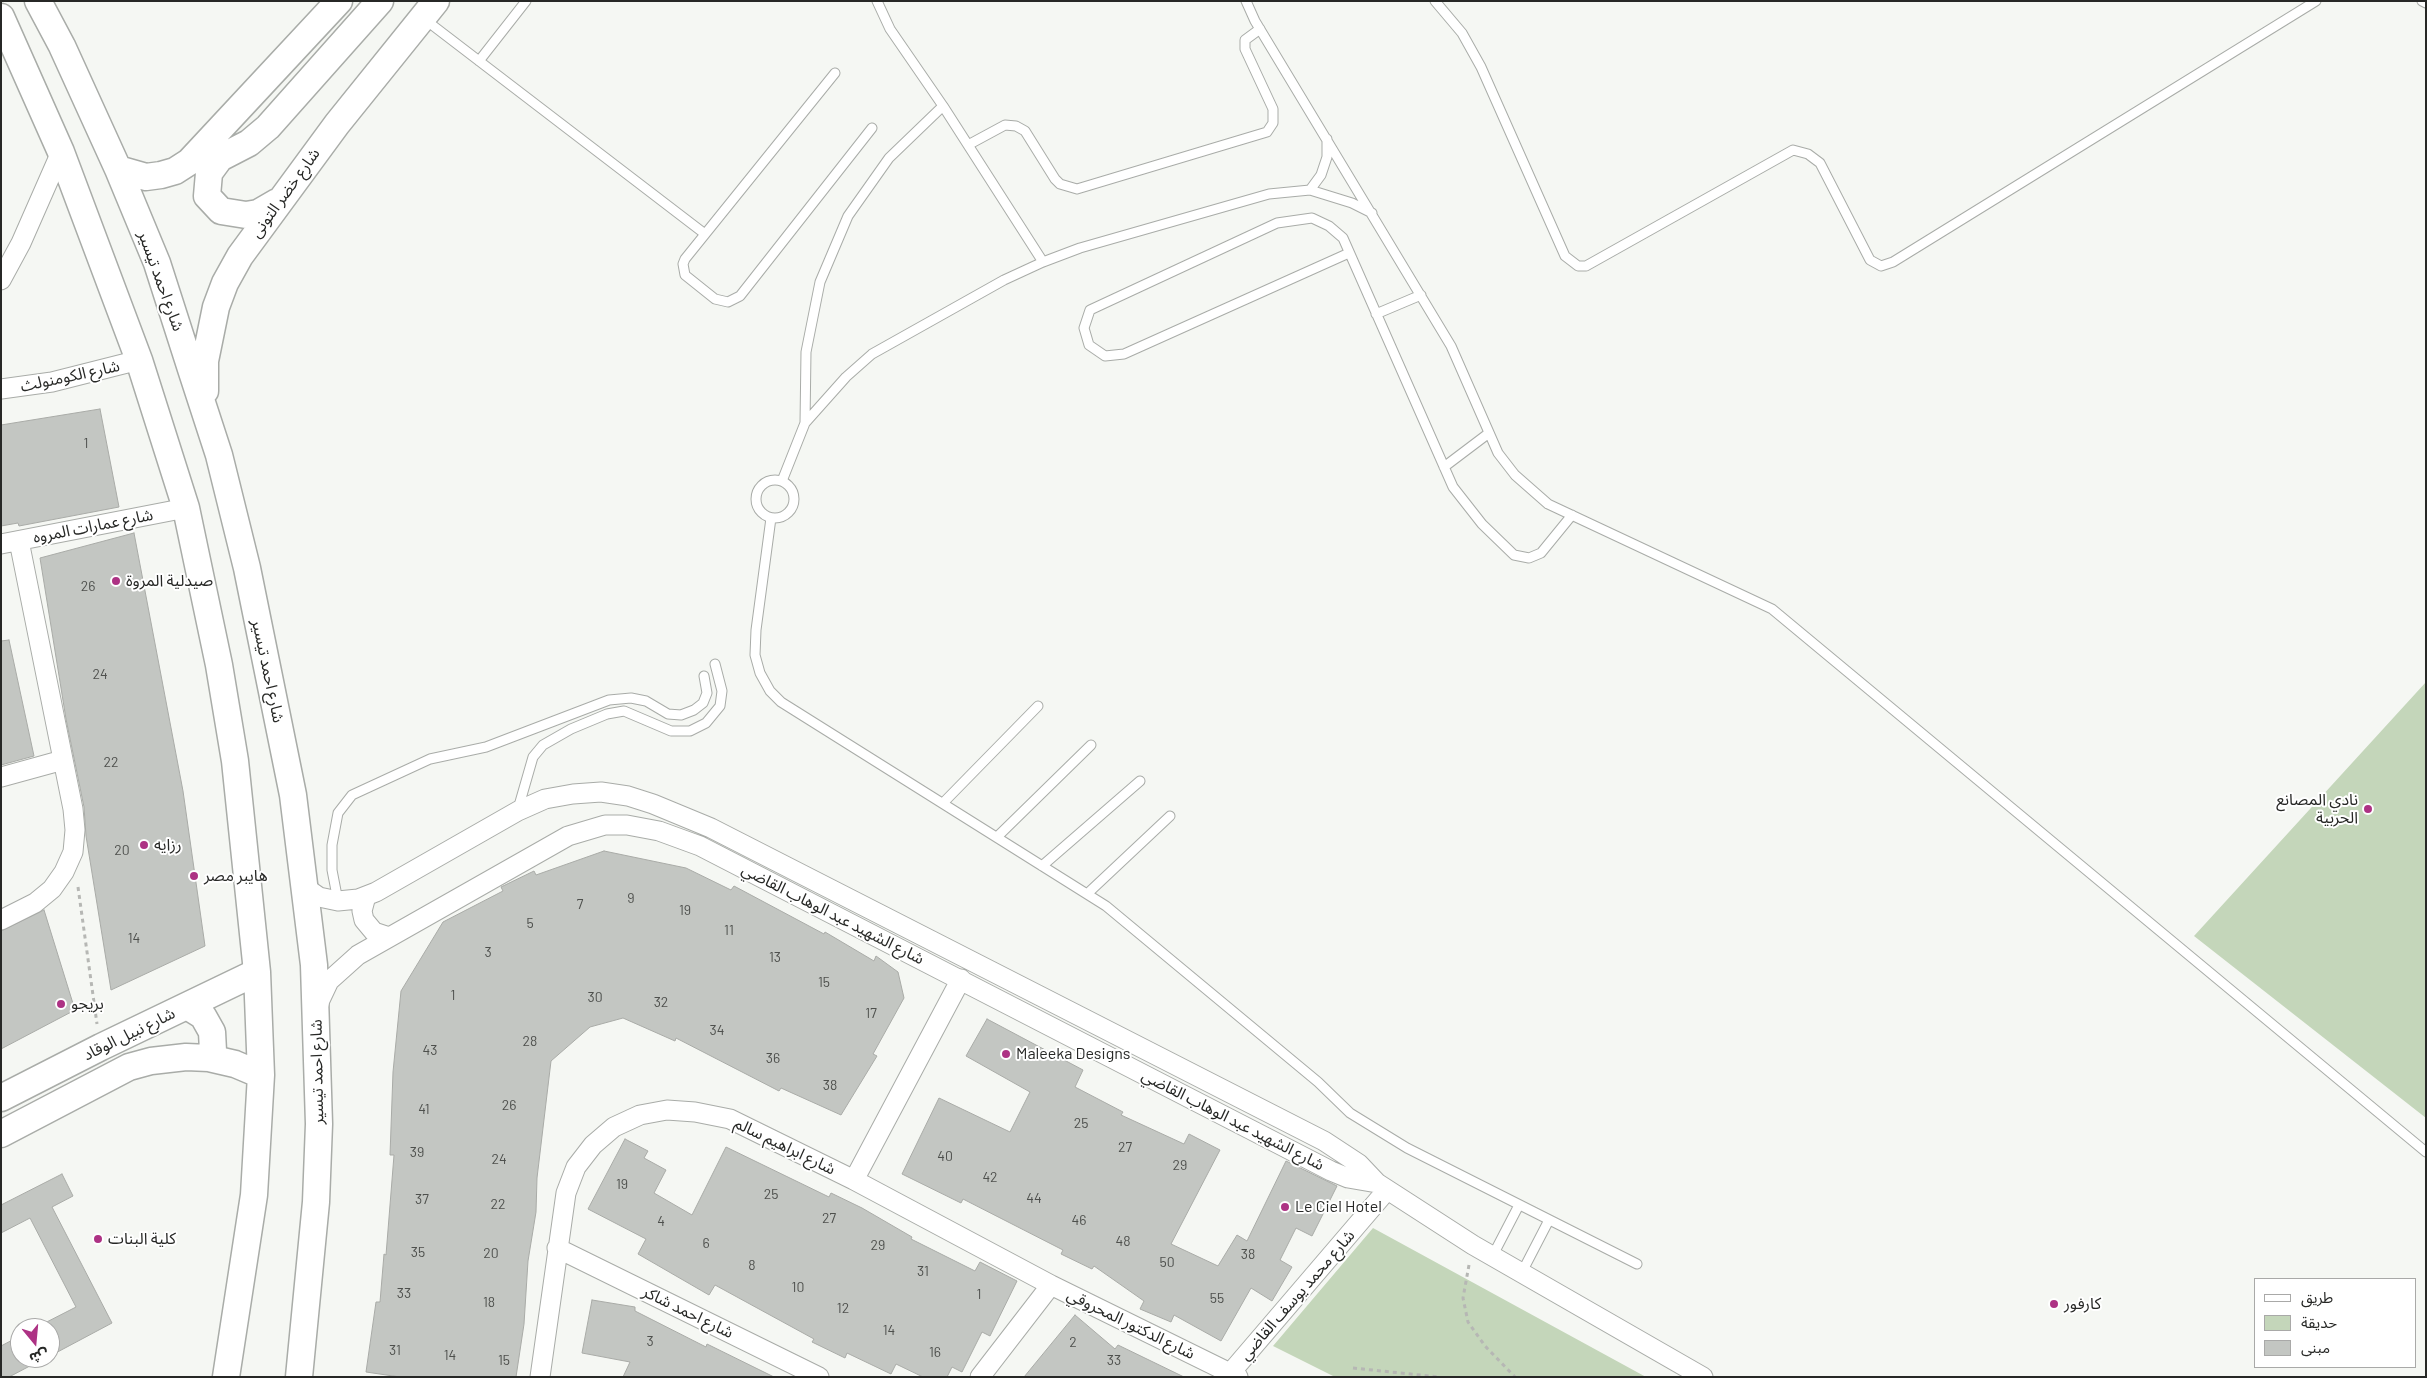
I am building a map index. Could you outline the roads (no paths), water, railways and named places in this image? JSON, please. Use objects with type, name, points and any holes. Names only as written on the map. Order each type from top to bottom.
[{"type":"main road","name":"شارع احمد تيسير","points":[[38,1],[62,46],[118,169],[157,263],[207,416],[238,530],[271,681],[293,794],[314,965],[319,1124],[316,1202],[299,1377]]},
{"type":"main road","points":[[118,169],[146,177],[175,171],[189,162],[339,1]]},
{"type":"main road","points":[[280,200],[258,213],[233,214],[221,211],[212,203],[208,196],[207,181],[213,165],[220,158],[250,143],[268,127],[380,1]]},
{"type":"main road","name":"شارع خضر التونى","points":[[207,416],[205,361],[216,307],[225,283],[240,256],[337,124],[430,10]]},
{"type":"main road","points":[[1,17],[61,152],[139,360],[186,508],[219,665],[235,761],[257,972],[261,1075],[254,1195],[226,1377]]},
{"type":"main road","points":[[189,162],[207,181]]},
{"type":"main road","name":"شارع نبيل الوقاد","points":[[1,1098],[101,1047],[257,972]]},
{"type":"main road","points":[[187,1006],[203,1016],[212,1032],[213,1051],[209,1058]]},
{"type":"main road","name":"شارع نبيل الوقاد","points":[[1,1134],[129,1067],[151,1060],[186,1056],[209,1058],[235,1064],[261,1075]]},
{"type":"street","points":[[1,280],[33,217],[61,152]]},
{"type":"street","name":"شارع الكومنولث","points":[[1,389],[52,382],[139,360]]},
{"type":"street","name":"شارع عمارات المروه","points":[[10,543],[186,508]]},
{"type":"street","points":[[1,920],[35,903],[52,889],[64,872],[73,852],[75,823],[62,760],[10,543]]},
{"type":"street","points":[[1,777],[62,760]]},
{"type":"street","name":"شارع الشهيد عبد الوهاب القاضي","points":[[306,888],[319,897],[338,901],[358,899],[518,811],[545,799],[601,792],[628,796],[711,828],[1324,1142],[1358,1164],[1382,1187],[1492,1257],[1703,1377]]},
{"type":"street","name":"شارع الشهيد عبد الوهاب القاضي","points":[[316,1019],[320,1000],[329,981],[341,968],[358,955],[568,836],[605,826],[627,825],[659,831],[700,846],[1331,1171],[1348,1178],[1382,1187]]},
{"type":"street","points":[[366,896],[362,911],[364,920],[374,932],[389,937]]},
{"type":"street","points":[[854,1180],[961,979]]},
{"type":"street","name":"شارع ابراهيم سالم","points":[[540,1377],[566,1194],[576,1168],[593,1145],[614,1127],[640,1115],[667,1110],[730,1118],[854,1180],[1051,1285]]},
{"type":"street","name":"شارع محمد يوسف القاضي","points":[[1232,1376],[1382,1187]]},
{"type":"street","name":"شارع احمد شاكر","points":[[557,1248],[819,1377]]},
{"type":"street","points":[[980,1377],[1051,1285]]},
{"type":"street","name":"شارع الدكتور المحروقي","points":[[1051,1285],[1232,1376]]},
{"type":"lane","points":[[479,61],[526,1]]},
{"type":"lane","points":[[877,1],[890,29],[943,106],[1043,262]]},
{"type":"lane","points":[[1246,1],[1260,30],[1451,346],[1498,452],[1515,476],[1548,504],[1772,609],[2426,1152]]},
{"type":"lane","points":[[1435,1],[1462,33],[1481,67],[1565,256],[1578,266],[1586,266],[1793,150],[1808,154],[1820,162],[1870,260],[1881,266],[1893,262],[2316,1]]},
{"type":"lane","points":[[2422,1],[2426,3]]},
{"type":"lane","points":[[430,10],[479,61],[705,234]]},
{"type":"lane","points":[[968,145],[1004,124],[1016,126],[1025,131],[1055,179],[1060,184],[1077,190],[1267,132],[1273,123],[1273,109],[1245,49],[1245,40],[1260,30]]},
{"type":"lane","points":[[835,73],[685,259],[683,264],[685,275],[715,299],[728,302],[740,296],[872,128]]},
{"type":"lane","points":[[805,423],[806,352],[820,282],[848,216],[889,158],[943,106]]},
{"type":"lane","points":[[1310,190],[1321,175],[1327,157],[1327,139]]},
{"type":"lane","points":[[782,481],[805,423],[846,377],[872,354],[1004,280],[1043,262],[1080,248],[1268,194],[1310,190],[1352,203],[1372,213]]},
{"type":"lane","points":[[1349,253],[1124,354],[1105,356],[1089,345],[1084,328],[1090,310],[1277,223],[1312,218],[1329,226],[1343,238],[1453,487],[1482,524],[1514,555],[1529,558],[1541,553],[1572,514]]},
{"type":"lane","points":[[1376,314],[1421,295]]},
{"type":"lane","points":[[1444,467],[1489,433]]},
{"type":"lane","points":[[782,481],[792,490],[794,504],[785,516],[771,518],[760,511],[756,498],[762,485],[768,482],[782,481]]},
{"type":"lane","points":[[771,518],[756,630],[755,655],[760,674],[770,691],[781,702],[1106,906],[1318,1082],[1350,1113],[1407,1148],[1636,1264]]},
{"type":"lane","points":[[518,811],[533,758],[543,745],[571,729],[607,714],[624,711],[670,731],[690,731],[706,723],[720,706],[722,691],[715,664]]},
{"type":"lane","points":[[338,901],[332,870],[332,844],[338,813],[352,795],[430,758],[486,747],[609,700],[631,698],[646,701],[668,714],[681,715],[694,710],[704,703],[708,693],[704,676]]},
{"type":"lane","points":[[943,803],[1038,706]]},
{"type":"lane","points":[[997,837],[1091,745]]},
{"type":"lane","points":[[1042,866],[1140,781]]},
{"type":"lane","points":[[1087,894],[1170,816]]},
{"type":"lane","points":[[1492,1257],[1519,1205]]},
{"type":"lane","points":[[1521,1274],[1550,1220]]},
{"type":"place","name":"صيدلية المروة","points":[[116,581]]},
{"type":"place","name":"نادي المصانع الحربية","points":[[2368,809]]},
{"type":"place","name":"رزايه","points":[[144,845]]},
{"type":"place","name":"هايبر مصر","points":[[194,876]]},
{"type":"place","name":"بريجو","points":[[61,1004]]},
{"type":"place","name":"Maleeka Designs","points":[[1006,1054]]},
{"type":"place","name":"Le Ciel Hotel","points":[[1285,1207]]},
{"type":"place","name":"كلية البنات","points":[[98,1239]]},
{"type":"place","name":"كارفور","points":[[2054,1304]]}]
